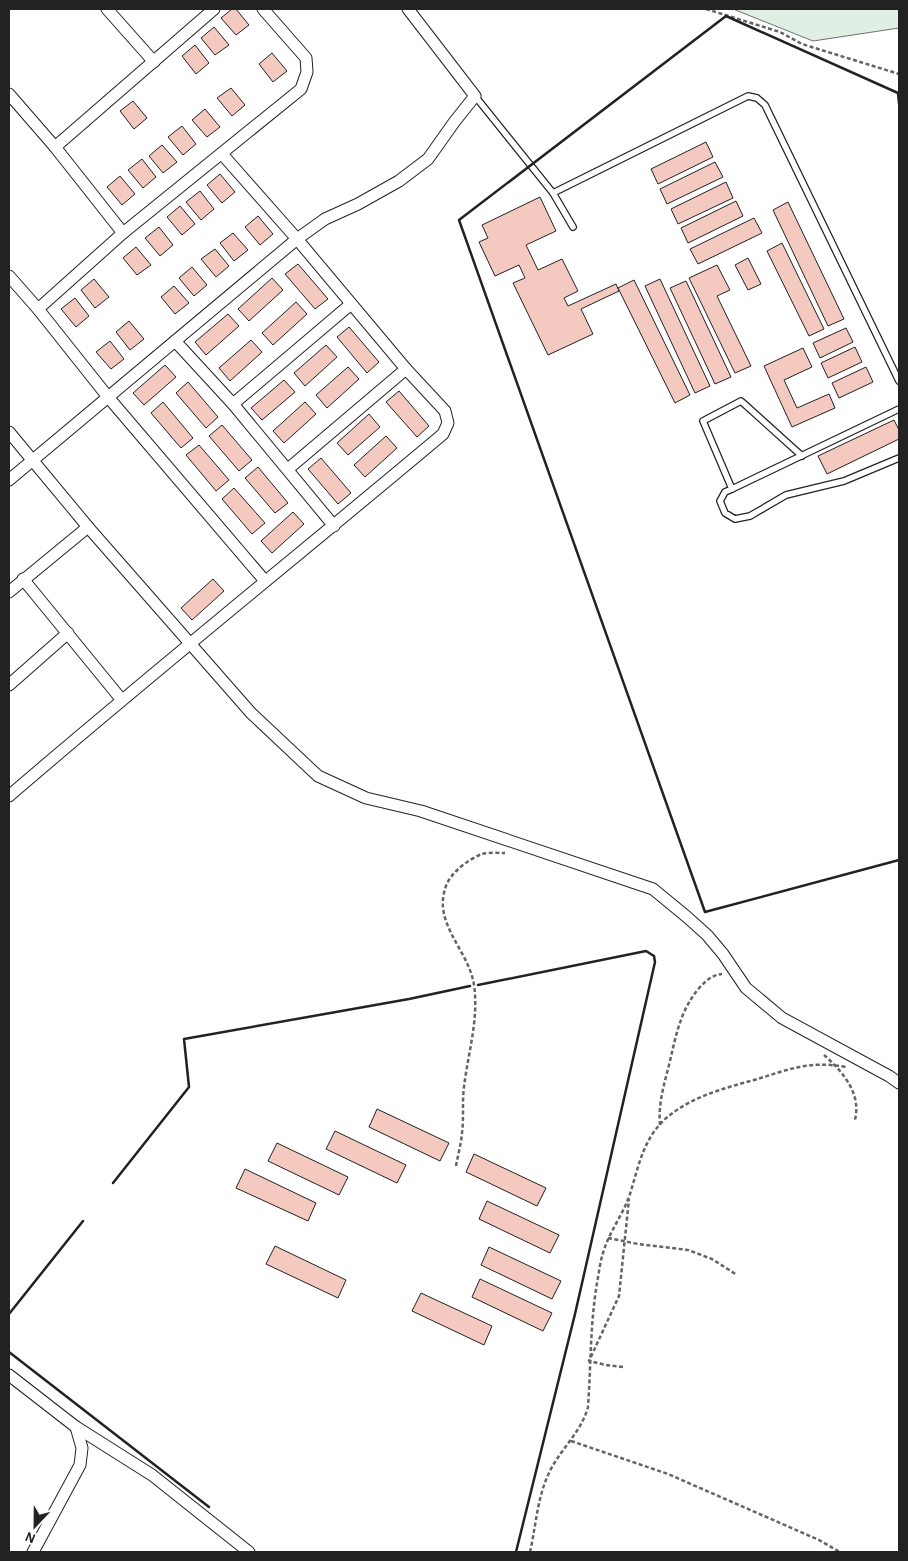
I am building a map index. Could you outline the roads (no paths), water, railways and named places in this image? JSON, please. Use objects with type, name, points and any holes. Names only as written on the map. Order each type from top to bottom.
[{"type":"street","points":[[107,9],[154,62]]},
{"type":"street","points":[[55,147],[214,9]]},
{"type":"street","points":[[38,309],[123,233],[301,89],[307,72],[306,58],[263,9]]},
{"type":"street","points":[[9,480],[297,239],[325,219],[358,204],[399,181],[428,159],[475,96],[408,9]]},
{"type":"street","points":[[9,94],[55,147],[123,233]]},
{"type":"street","points":[[9,796],[121,699],[334,526],[443,434],[448,423],[445,411],[222,154]]},
{"type":"street","points":[[9,276],[38,309],[108,397],[265,581]]},
{"type":"street","points":[[233,404],[351,304]]},
{"type":"street","points":[[175,341],[233,404],[334,526]]},
{"type":"street","points":[[288,469],[406,368]]},
{"type":"street","points":[[9,432],[88,527],[251,713],[318,776],[366,798],[421,811],[653,889],[707,935],[723,954],[746,988],[782,1018],[899,1083]]},
{"type":"street","points":[[9,592],[88,527]]},
{"type":"street","points":[[23,579],[121,699]]},
{"type":"street","points":[[9,685],[68,633]]},
{"type":"street","points":[[889,1076],[899,1069]]},
{"type":"street","points":[[9,1375],[76,1427],[152,1475],[249,1552]]},
{"type":"street","points":[[33,1552],[80,1465],[82,1448],[76,1427]]},
{"type":"lane","points":[[475,96],[553,193],[573,227]]},
{"type":"lane","points":[[553,193],[748,96],[757,98],[765,105],[899,382]]},
{"type":"lane","points":[[732,489],[703,421],[741,402],[802,456]]},
{"type":"lane","points":[[899,409],[725,492],[720,501],[725,513],[736,519],[750,516],[786,496],[844,481],[899,458]]}]
